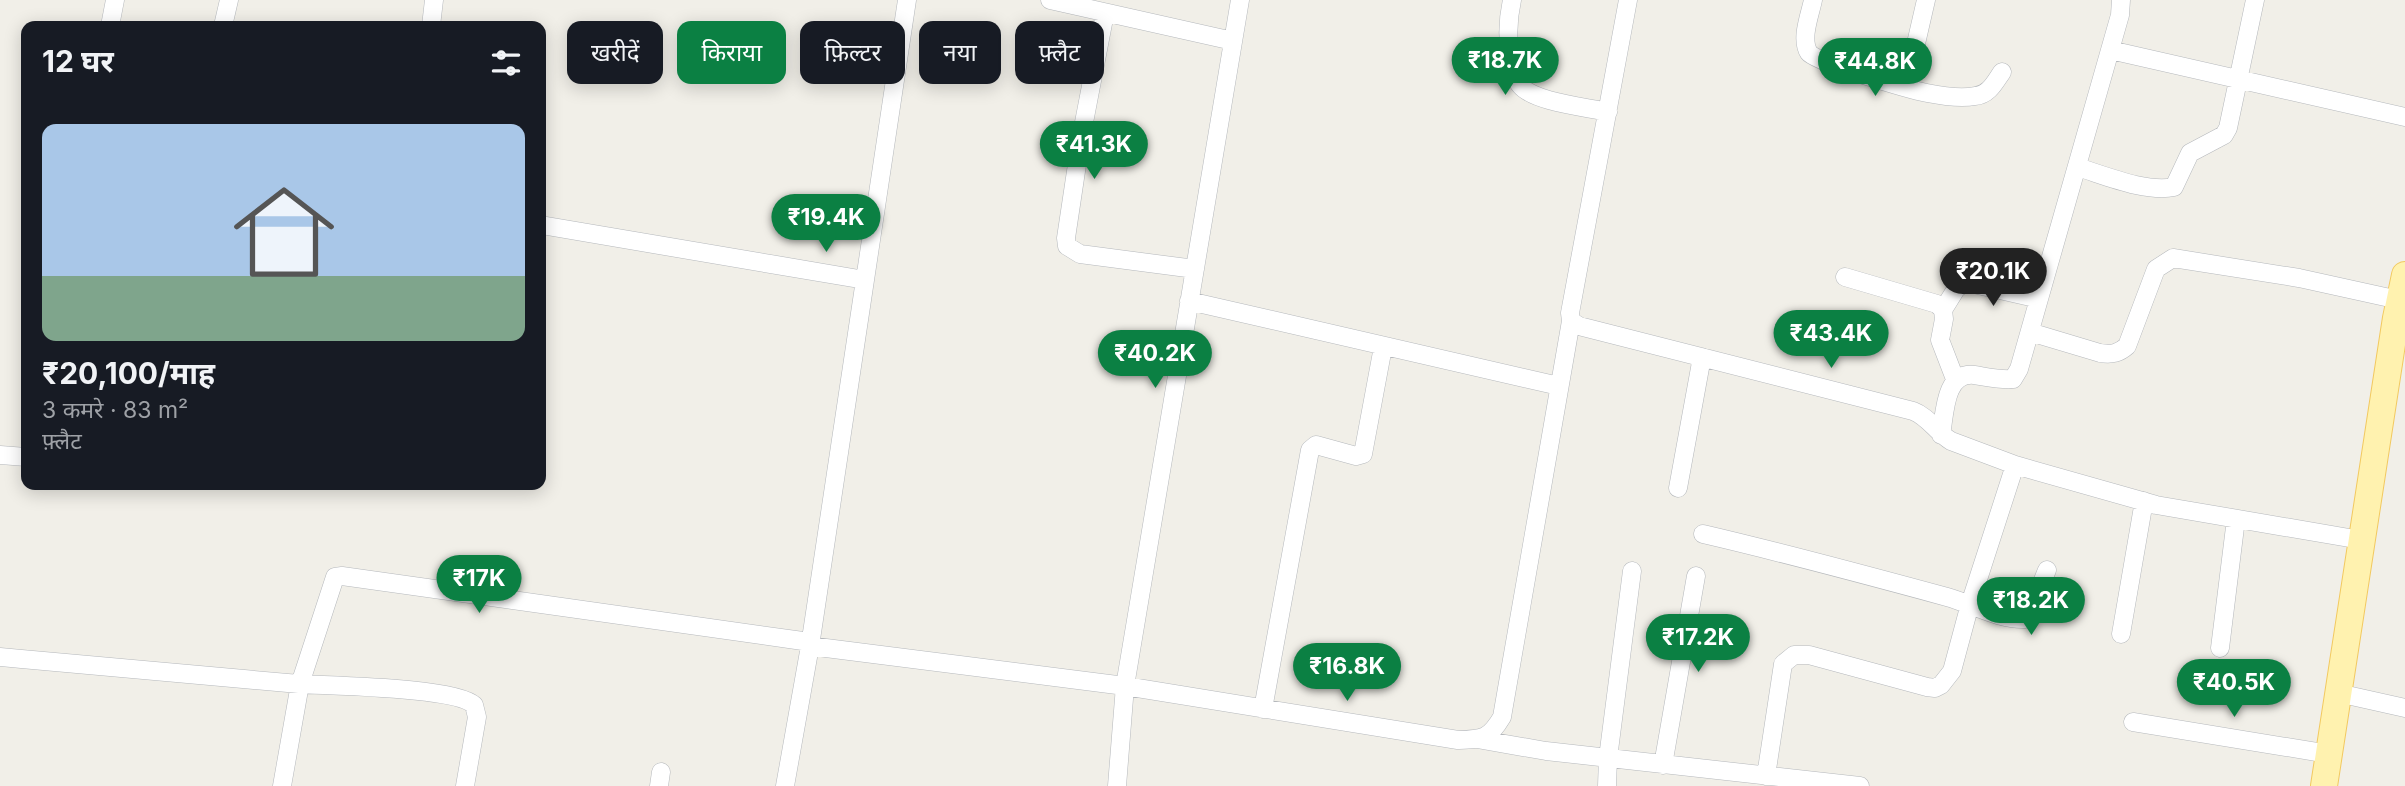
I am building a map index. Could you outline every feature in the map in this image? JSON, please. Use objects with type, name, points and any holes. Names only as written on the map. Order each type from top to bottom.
[{"type":"main road","points":[[2324,786],[2361,540],[2401,303]]},
{"type":"street","points":[[111,21],[115,0]]},
{"type":"street","points":[[224,21],[229,0]]},
{"type":"street","points":[[432,21],[434,0]]},
{"type":"street","points":[[785,786],[810,644],[907,0]]},
{"type":"street","points":[[1051,0],[1233,41]]},
{"type":"street","points":[[1117,786],[1125,686],[1240,0]]},
{"type":"street","points":[[1512,0],[1507,26],[1508,43],[1512,68],[1522,89],[1540,97],[1608,112]]},
{"type":"street","points":[[1477,739],[1493,732],[1502,717],[1628,0]]},
{"type":"street","points":[[1813,0],[1806,43],[1808,52],[1814,58],[1906,87],[1941,95],[1984,94],[2002,72]]},
{"type":"street","points":[[1906,87],[1926,0]]},
{"type":"street","points":[[1941,435],[1950,387],[1955,379],[1973,375],[2001,380],[2013,379],[2019,369],[2120,15],[2121,0]]},
{"type":"street","points":[[2077,167],[2146,186],[2165,189],[2174,187],[2190,153],[2224,135],[2228,128],[2255,0]]},
{"type":"street","points":[[1105,13],[1081,138],[1067,246],[1080,254],[1195,269]]},
{"type":"street","points":[[2110,50],[2405,117]]},
{"type":"street","points":[[546,226],[865,279]]},
{"type":"street","points":[[2030,332],[2100,353],[2121,351],[2127,346],[2156,269],[2173,258],[2299,278],[2401,303]]},
{"type":"street","points":[[1844,277],[1937,304],[1944,310]]},
{"type":"street","points":[[1955,379],[1940,340],[1944,310],[1956,289],[1965,282],[2039,299]]},
{"type":"street","points":[[1189,301],[1559,386]]},
{"type":"street","points":[[1571,321],[1579,326],[1913,411],[1923,415],[1941,435],[1951,441],[2015,465],[2144,501],[2361,540]]},
{"type":"street","points":[[1263,709],[1310,450],[1316,445],[1356,456],[1363,454],[1382,347]]},
{"type":"street","points":[[1678,488],[1702,357]]},
{"type":"street","points":[[0,455],[21,457]]},
{"type":"street","points":[[1766,776],[1781,675],[1786,660],[1794,655],[1810,655],[1927,687],[1936,688],[1941,685],[1952,671],[1970,604],[2015,465]]},
{"type":"street","points":[[2121,634],[2144,501]]},
{"type":"street","points":[[2220,648],[2236,519]]},
{"type":"street","points":[[1703,534],[1784,553],[1970,604],[2012,619],[2025,619],[2029,615],[2048,570]]},
{"type":"street","points":[[1607,786],[1608,758],[1632,571]]},
{"type":"street","points":[[282,786],[300,684],[332,582],[335,577],[342,576],[810,644],[1125,686],[1458,740],[1477,739],[1546,751],[1860,786]]},
{"type":"street","points":[[1663,765],[1696,576]]},
{"type":"street","points":[[0,657],[300,684],[420,691],[469,701],[474,705],[477,717],[464,786]]},
{"type":"street","points":[[2338,693],[2405,708]]},
{"type":"street","points":[[2133,722],[2329,754]]}]
